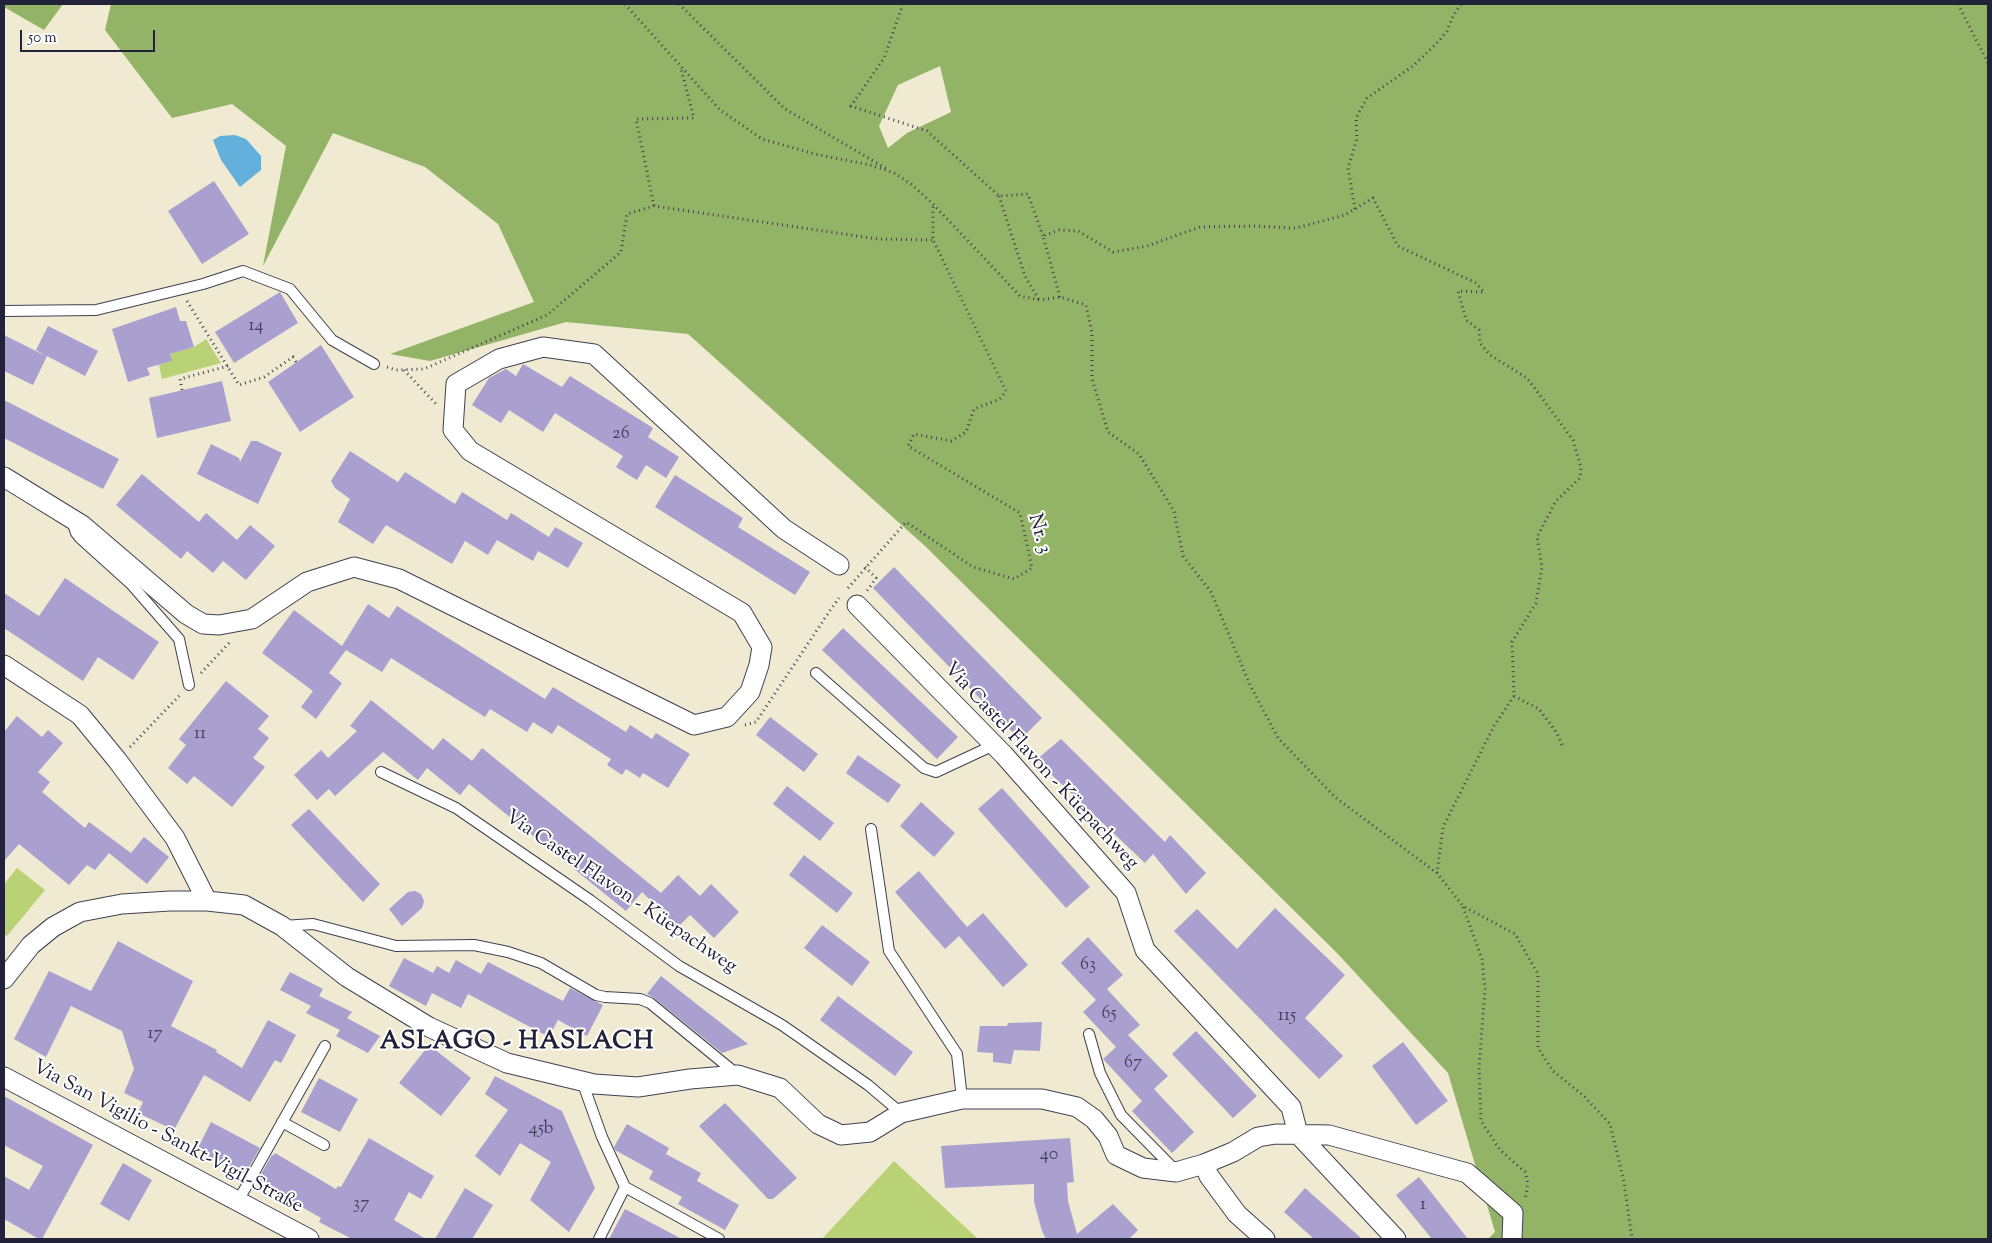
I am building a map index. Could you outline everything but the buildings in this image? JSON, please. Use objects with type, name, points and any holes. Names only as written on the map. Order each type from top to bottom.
[{"type":"street","points":[[4,477],[77,522],[186,614],[203,624],[219,625],[252,619],[307,582],[354,567],[399,579],[694,725],[727,717],[750,692],[759,665],[762,647],[742,614],[470,451],[453,430],[456,384],[499,360],[543,347],[594,354],[784,529],[838,565]]},
{"type":"street","name":"Via Castel Flavon - Küepachweg","points":[[857,605],[994,745],[1126,893],[1145,950],[1290,1107],[1298,1134]]},
{"type":"street","points":[[4,665],[80,715],[118,760],[175,838],[207,901]]},
{"type":"street","points":[[4,979],[31,945],[53,927],[80,912],[122,904],[207,901],[244,905],[282,926],[347,977],[429,1027],[507,1063],[594,1084],[638,1087],[690,1079],[738,1075],[780,1088],[818,1124],[841,1135],[870,1132],[901,1112],[962,1099],[1042,1099],[1077,1107],[1094,1118],[1108,1136],[1116,1155],[1143,1168],[1176,1172],[1204,1164],[1233,1152],[1258,1137],[1276,1134],[1329,1135],[1467,1173],[1512,1213],[1512,1239]]},
{"type":"street","name":"Via San Vigilio - Sankt-Vigil-Straße","points":[[4,1077],[309,1239]]},
{"type":"street","points":[[1298,1134],[1396,1239]]},
{"type":"street","points":[[1204,1164],[1209,1176],[1237,1214],[1265,1239]]},
{"type":"lane","points":[[4,311],[96,310],[204,284],[243,271],[290,289],[332,340],[374,364]]},
{"type":"lane","points":[[77,522],[74,527],[80,538],[131,584],[179,639],[189,685]]},
{"type":"lane","points":[[816,674],[924,768],[936,772],[994,745]]},
{"type":"lane","name":"Via Castel Flavon - Küepachweg","points":[[381,772],[456,808],[590,900],[679,966],[782,1025],[868,1085],[901,1112]]},
{"type":"lane","points":[[871,829],[889,951],[958,1054],[962,1099]]},
{"type":"lane","points":[[282,926],[313,924],[396,946],[474,945],[508,952],[541,963],[596,995],[640,999],[650,1003],[738,1075]]},
{"type":"lane","points":[[1088,1034],[1100,1074],[1120,1115],[1176,1172]]},
{"type":"lane","points":[[238,1201],[325,1046]]},
{"type":"lane","points":[[582,1081],[602,1138],[625,1187],[719,1239]]},
{"type":"lane","points":[[282,1122],[324,1146]]},
{"type":"lane","points":[[599,1239],[625,1187]]},
{"type":"path","points":[[625,4],[720,110],[762,139],[815,154],[870,165],[894,173]]},
{"type":"path","points":[[679,4],[785,109],[911,184],[933,204],[1020,296],[1040,300],[1060,296],[1086,305],[1092,332],[1092,379],[1108,432],[1139,454],[1174,511],[1183,556],[1211,592],[1250,685],[1278,738],[1336,798],[1437,874],[1463,906],[1482,959],[1486,989],[1479,1068],[1481,1121],[1500,1150],[1525,1172],[1528,1184],[1524,1206],[1512,1213]]},
{"type":"path","points":[[903,4],[884,58],[852,106],[927,131],[999,196],[1026,276],[1040,300]]},
{"type":"path","points":[[1355,209],[1348,168],[1357,140],[1356,118],[1367,98],[1413,66],[1436,44],[1447,30],[1461,4]]},
{"type":"path","points":[[1958,4],[1988,63]]},
{"type":"path","points":[[654,206],[636,119],[694,118],[680,66]]},
{"type":"path","points":[[999,196],[1028,194],[1043,236],[1060,296]]},
{"type":"path","points":[[1043,236],[1059,230],[1078,232],[1113,252],[1147,246],[1200,227],[1252,226],[1296,228],[1345,215],[1373,198],[1398,246],[1476,283],[1484,292],[1458,291],[1466,320],[1479,330],[1480,344],[1490,355],[1527,378],[1573,440],[1581,468],[1580,478],[1556,501],[1538,537],[1542,568],[1536,603],[1512,642],[1514,696],[1494,726],[1443,827],[1437,874]]},
{"type":"path","name":"Nr. 3","points":[[727,717],[741,726],[756,722],[831,608],[906,522],[973,567],[1014,579],[1032,568],[1020,512],[908,446],[914,434],[951,441],[966,432],[974,409],[1000,399],[1006,391],[933,240],[933,204]]},
{"type":"path","points":[[374,364],[396,370],[424,369],[547,315],[621,252],[627,214],[654,206],[878,239],[933,240]]},
{"type":"path","points":[[181,290],[215,349],[239,385],[264,377],[293,357],[296,362]]},
{"type":"path","points":[[182,390],[180,379],[228,366]]},
{"type":"path","points":[[403,370],[435,404],[454,414]]},
{"type":"path","points":[[857,605],[876,578],[865,567]]},
{"type":"path","points":[[1514,696],[1539,709],[1558,733],[1562,745]]},
{"type":"path","points":[[1463,906],[1515,934],[1538,974],[1538,1048],[1553,1071],[1584,1096],[1610,1124],[1624,1182],[1632,1239]]},
{"type":"green space","points":[[4,4],[63,4],[44,30],[4,7]]},
{"type":"green space","points":[[111,4],[1988,4],[1988,1239],[1488,1239],[1495,1232],[1448,1073],[1337,953],[925,546],[688,334],[566,322],[430,361],[390,354],[534,302],[498,224],[425,167],[333,133],[263,266],[286,146],[232,104],[172,118],[105,30]],"holes":[[[940,66],[951,112],[907,133],[888,148],[879,126],[898,85]]]},
{"type":"green space","points":[[206,339],[221,363],[162,379],[159,365],[171,361],[170,354],[194,347]]},
{"type":"green space","points":[[17,868],[45,890],[7,936],[4,934],[4,884]]},
{"type":"green space","points":[[894,1161],[978,1239],[822,1239]]},
{"type":"water","points":[[235,135],[246,139],[261,156],[261,170],[240,187],[221,160],[213,140],[220,136]]},
{"type":"district","name":"ASLAGO - HASLACH","points":[[517,1044]]}]
